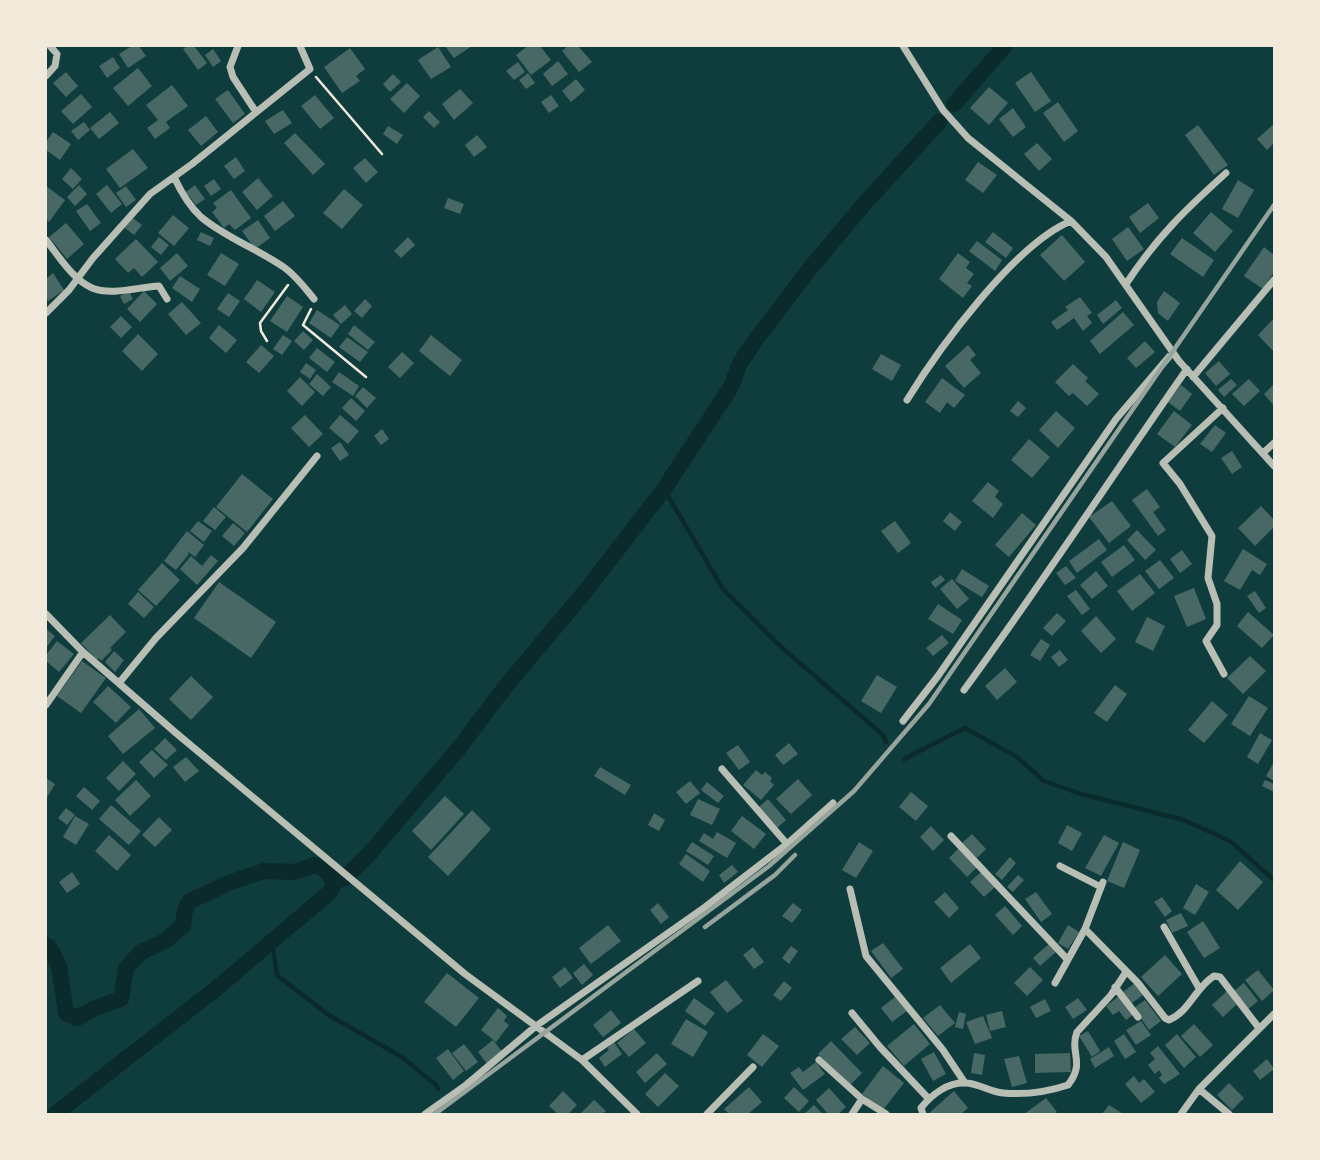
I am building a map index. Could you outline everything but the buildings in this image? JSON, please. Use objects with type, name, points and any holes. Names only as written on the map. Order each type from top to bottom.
[{"type":"street","points":[[46,76],[55,66],[57,54],[50,46]]},
{"type":"street","points":[[238,46],[230,67],[233,77],[256,112]]},
{"type":"street","points":[[46,313],[69,290],[77,277],[142,202],[310,69],[300,46]]},
{"type":"street","points":[[903,46],[943,110],[968,138],[1071,221],[1106,257],[1193,377],[1275,466]]},
{"type":"street","points":[[1126,284],[1147,252],[1172,223],[1226,173]]},
{"type":"street","points":[[174,177],[184,198],[201,217],[285,268],[314,299]]},
{"type":"street","points":[[907,400],[926,369],[997,281],[1056,228],[1071,221]]},
{"type":"street","points":[[46,240],[77,277],[92,288],[104,291],[159,286],[167,299]]},
{"type":"street","points":[[1193,377],[1275,280]]},
{"type":"street","points":[[903,721],[939,676],[1116,419],[1173,352]]},
{"type":"street","points":[[964,690],[1031,599],[1187,369]]},
{"type":"street","points":[[1223,408],[1163,463],[1180,484],[1212,536],[1208,578],[1217,604],[1217,625],[1206,641],[1224,674]]},
{"type":"street","points":[[1264,453],[1275,443]]},
{"type":"street","points":[[119,683],[156,638],[243,548],[317,456]]},
{"type":"street","points":[[46,614],[83,652],[464,974],[582,1060],[637,1115]]},
{"type":"street","points":[[46,705],[83,652]]},
{"type":"street","points":[[722,769],[786,844]]},
{"type":"street","points":[[425,1115],[466,1085],[536,1026],[705,908],[833,803]]},
{"type":"street","points":[[951,836],[1067,959]]},
{"type":"street","points":[[1055,983],[1085,929],[1102,885],[1060,866]]},
{"type":"street","points":[[850,889],[866,956],[943,1050],[965,1083]]},
{"type":"street","points":[[1164,927],[1199,988]]},
{"type":"street","points":[[1085,929],[1138,983],[1165,1018],[1169,1020],[1176,1017],[1199,988],[1214,976],[1220,977],[1259,1028]]},
{"type":"street","points":[[923,1115],[921,1108],[928,1098],[944,1088],[965,1083],[1002,1093],[1042,1091],[1068,1085],[1077,1069],[1077,1032],[1126,972]]},
{"type":"street","points":[[582,1060],[698,981]]},
{"type":"street","points":[[1115,987],[1138,1017]]},
{"type":"street","points":[[852,1013],[928,1098]]},
{"type":"street","points":[[1181,1115],[1199,1089],[1275,1014]]},
{"type":"street","points":[[819,1060],[862,1099],[886,1115]]},
{"type":"street","points":[[707,1115],[753,1066]]},
{"type":"street","points":[[1199,1089],[1229,1115]]},
{"type":"street","points":[[852,1115],[862,1099]]},
{"type":"path","points":[[310,69],[382,154]]},
{"type":"path","points":[[267,341],[260,323],[295,276]]},
{"type":"path","points":[[314,299],[303,325],[366,377]]},
{"type":"waterway","points":[[954,104],[1005,46]]},
{"type":"waterway","points":[[55,1114],[217,988],[330,892],[335,881],[345,878],[370,853],[459,748],[664,489],[731,387],[740,363],[812,266],[939,122]]},
{"type":"waterway","points":[[664,489],[723,589],[779,645],[883,735],[886,742]]},
{"type":"waterway","points":[[904,759],[965,728],[1017,757],[1044,781],[1081,794],[1184,820],[1230,841],[1274,880]]},
{"type":"waterway","points":[[46,945],[59,966],[66,1013],[77,1018],[121,999],[126,968],[141,952],[165,941],[183,926],[185,910],[190,901],[231,882],[264,871],[294,872],[315,865],[323,868],[335,881]]},
{"type":"waterway","points":[[272,941],[277,975],[327,1014],[402,1057],[438,1089]]},
{"type":"railway","points":[[435,1114],[769,866],[854,791],[929,704],[1274,205]]},
{"type":"railway","points":[[705,927],[775,875],[795,855]]}]
